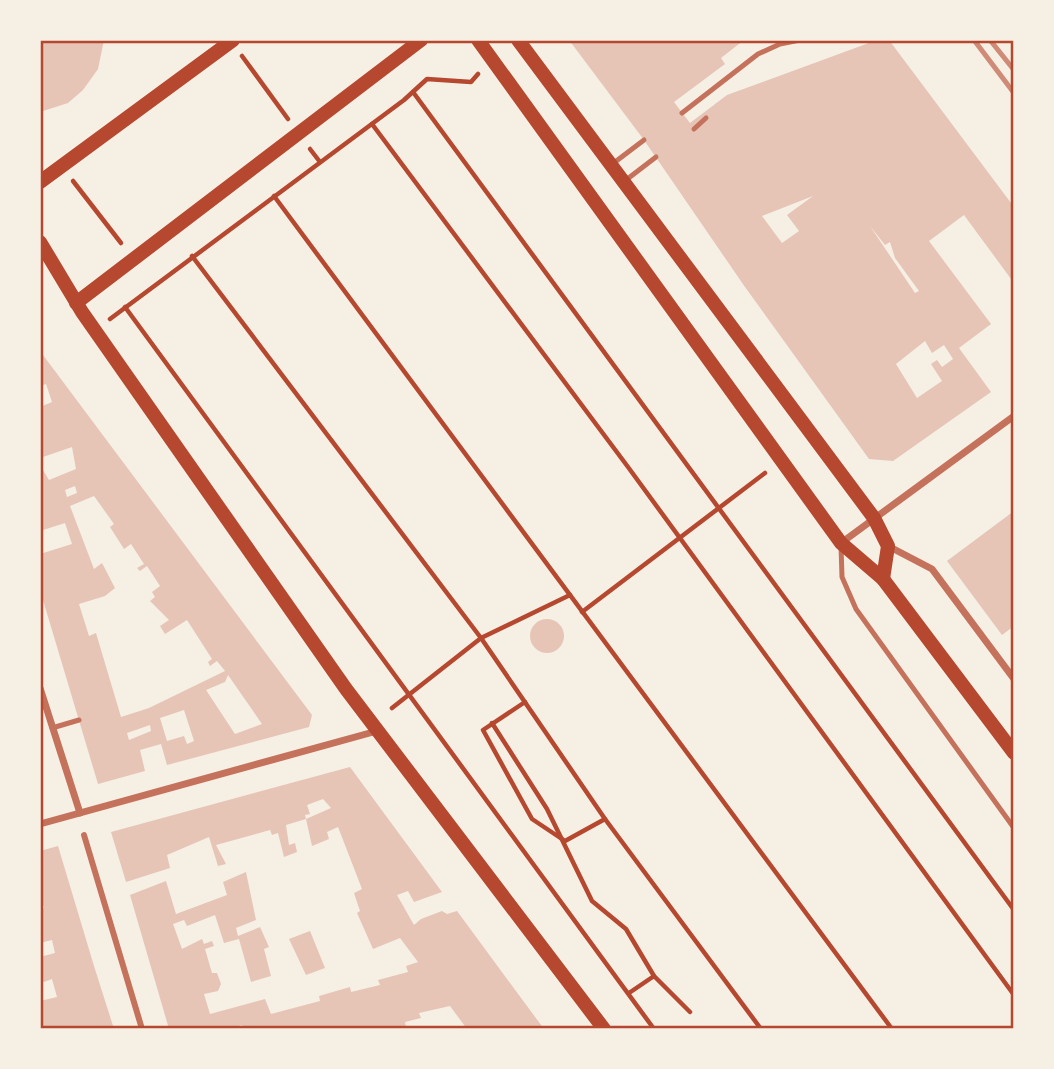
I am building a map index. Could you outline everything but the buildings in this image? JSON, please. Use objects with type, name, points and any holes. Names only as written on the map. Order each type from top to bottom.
[{"type":"main road","points":[[76,303],[421,40]]},
{"type":"main road","points":[[478,40],[841,543],[883,579],[1014,753]]},
{"type":"main road","points":[[518,40],[874,519],[888,546],[883,579]]},
{"type":"main road","points":[[40,182],[232,41]]},
{"type":"main road","points":[[40,242],[76,303],[346,689],[604,1029]]},
{"type":"main road","points":[[40,264],[76,303]]},
{"type":"street","points":[[841,543],[1014,416]]},
{"type":"street","points":[[888,546],[932,569],[1014,679]]},
{"type":"street","points":[[40,688],[80,813]]},
{"type":"street","points":[[40,824],[99,805],[379,730]]},
{"type":"street","points":[[84,835],[142,1029]]},
{"type":"lane","points":[[682,113],[758,54],[780,44],[800,40]]},
{"type":"lane","points":[[694,129],[706,118]]},
{"type":"lane","points":[[611,165],[644,140]]},
{"type":"lane","points":[[624,182],[656,157]]},
{"type":"lane","points":[[841,543],[842,577],[856,609],[1014,828]]},
{"type":"lane","points":[[52,728],[79,720]]},
{"type":"path","points":[[232,41],[320,162]]},
{"type":"path","points":[[96,330],[372,124],[427,79],[471,82],[492,59]]},
{"type":"path","points":[[413,92],[1014,910]]},
{"type":"path","points":[[372,124],[1014,995]]},
{"type":"path","points":[[62,166],[133,259]]},
{"type":"path","points":[[274,196],[891,1029]]},
{"type":"path","points":[[192,256],[481,638],[605,818],[761,1029]]},
{"type":"path","points":[[125,307],[654,1029]]},
{"type":"path","points":[[582,612],[782,461]]},
{"type":"path","points":[[392,708],[481,638],[570,596]]},
{"type":"path","points":[[524,702],[483,730],[533,819],[565,841]]},
{"type":"path","points":[[492,723],[565,841],[592,901],[626,929],[654,976],[690,1012]]},
{"type":"path","points":[[565,841],[605,818]]},
{"type":"path","points":[[628,993],[654,976]]},
{"type":"railway","points":[[974,40],[1014,93]]},
{"type":"railway","points":[[990,40],[1014,70]]}]
